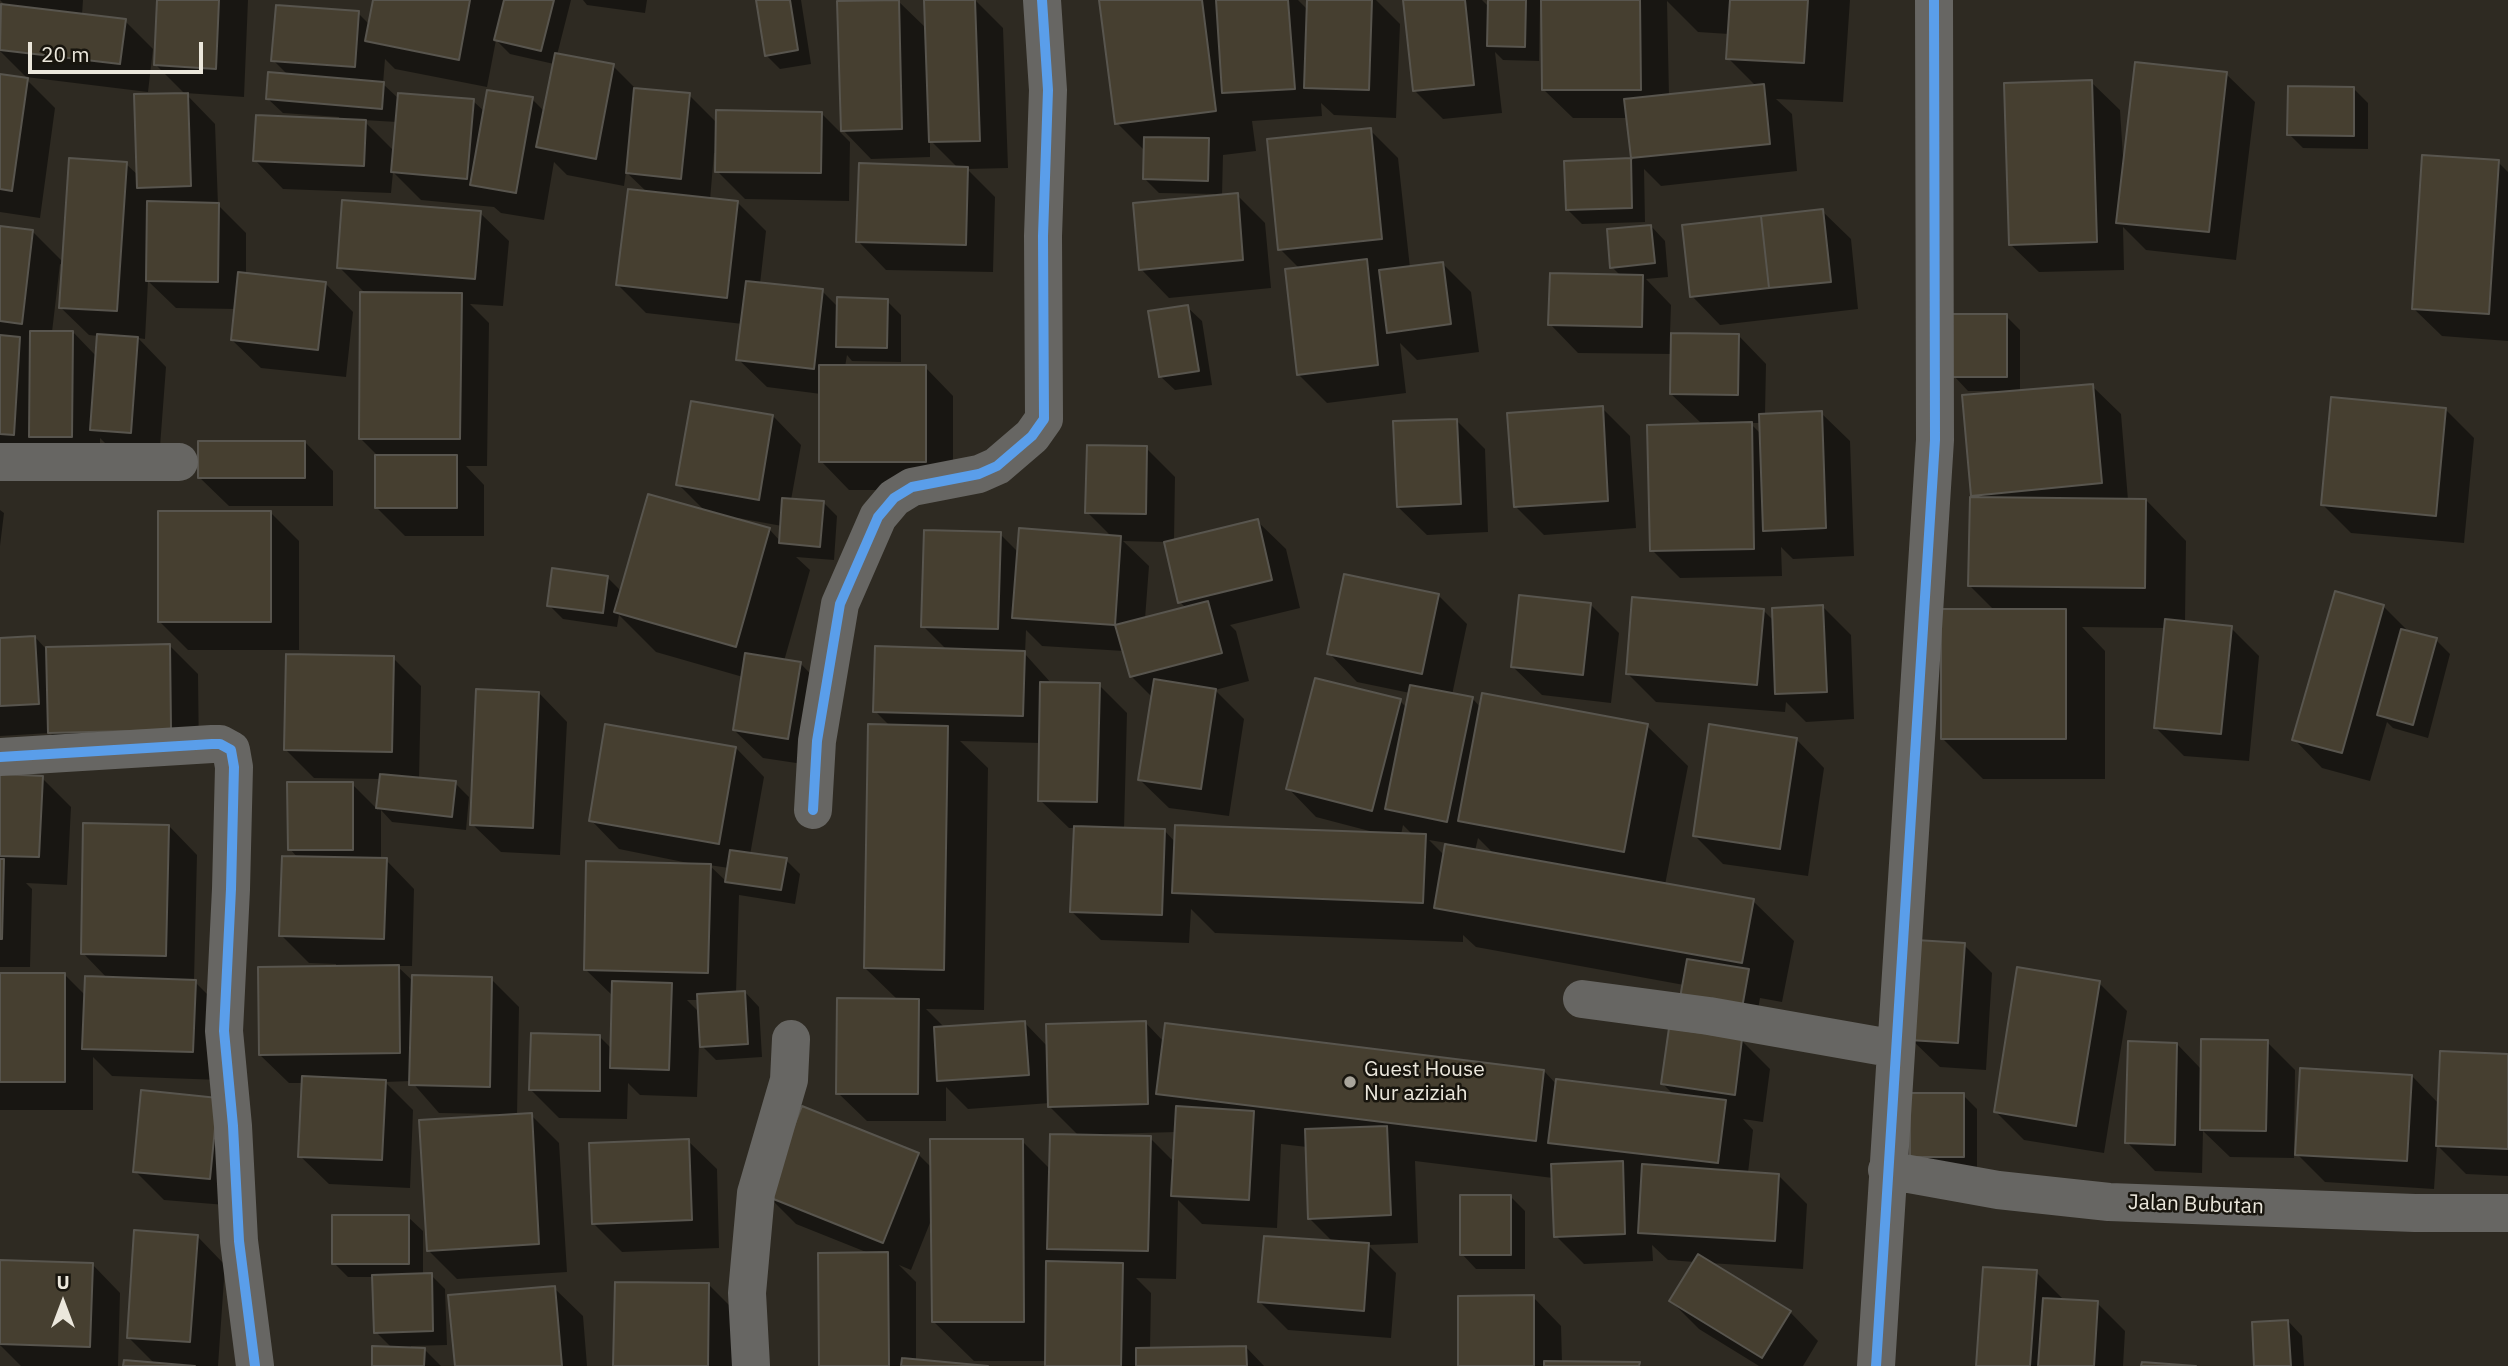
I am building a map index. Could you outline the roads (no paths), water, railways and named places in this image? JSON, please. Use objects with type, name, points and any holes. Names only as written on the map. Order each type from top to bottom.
[{"type":"street","points":[[813,810],[817,741],[840,604],[878,517],[894,498],[912,487],[979,474],[997,466],[1032,436],[1044,419],[1043,236],[1048,90],[1042,0]]},
{"type":"street","points":[[1876,1366],[1935,440],[1934,0]]},
{"type":"street","points":[[0,462],[179,462]]},
{"type":"street","points":[[0,757],[212,744],[220,744],[232,750],[232,889],[224,1031],[233,1126],[239,1241],[255,1366]]},
{"type":"street","points":[[1582,999],[1709,1016],[1896,1049]]},
{"type":"street","points":[[751,1366],[747,1293],[756,1193],[789,1080],[791,1039]]},
{"type":"street","name":"Jalan Bubutan","points":[[1887,1170],[1998,1190],[2109,1202],[2415,1213],[2508,1213]]},
{"type":"place","name":"Guest House Nur aziziah","points":[[1350,1082]]}]
